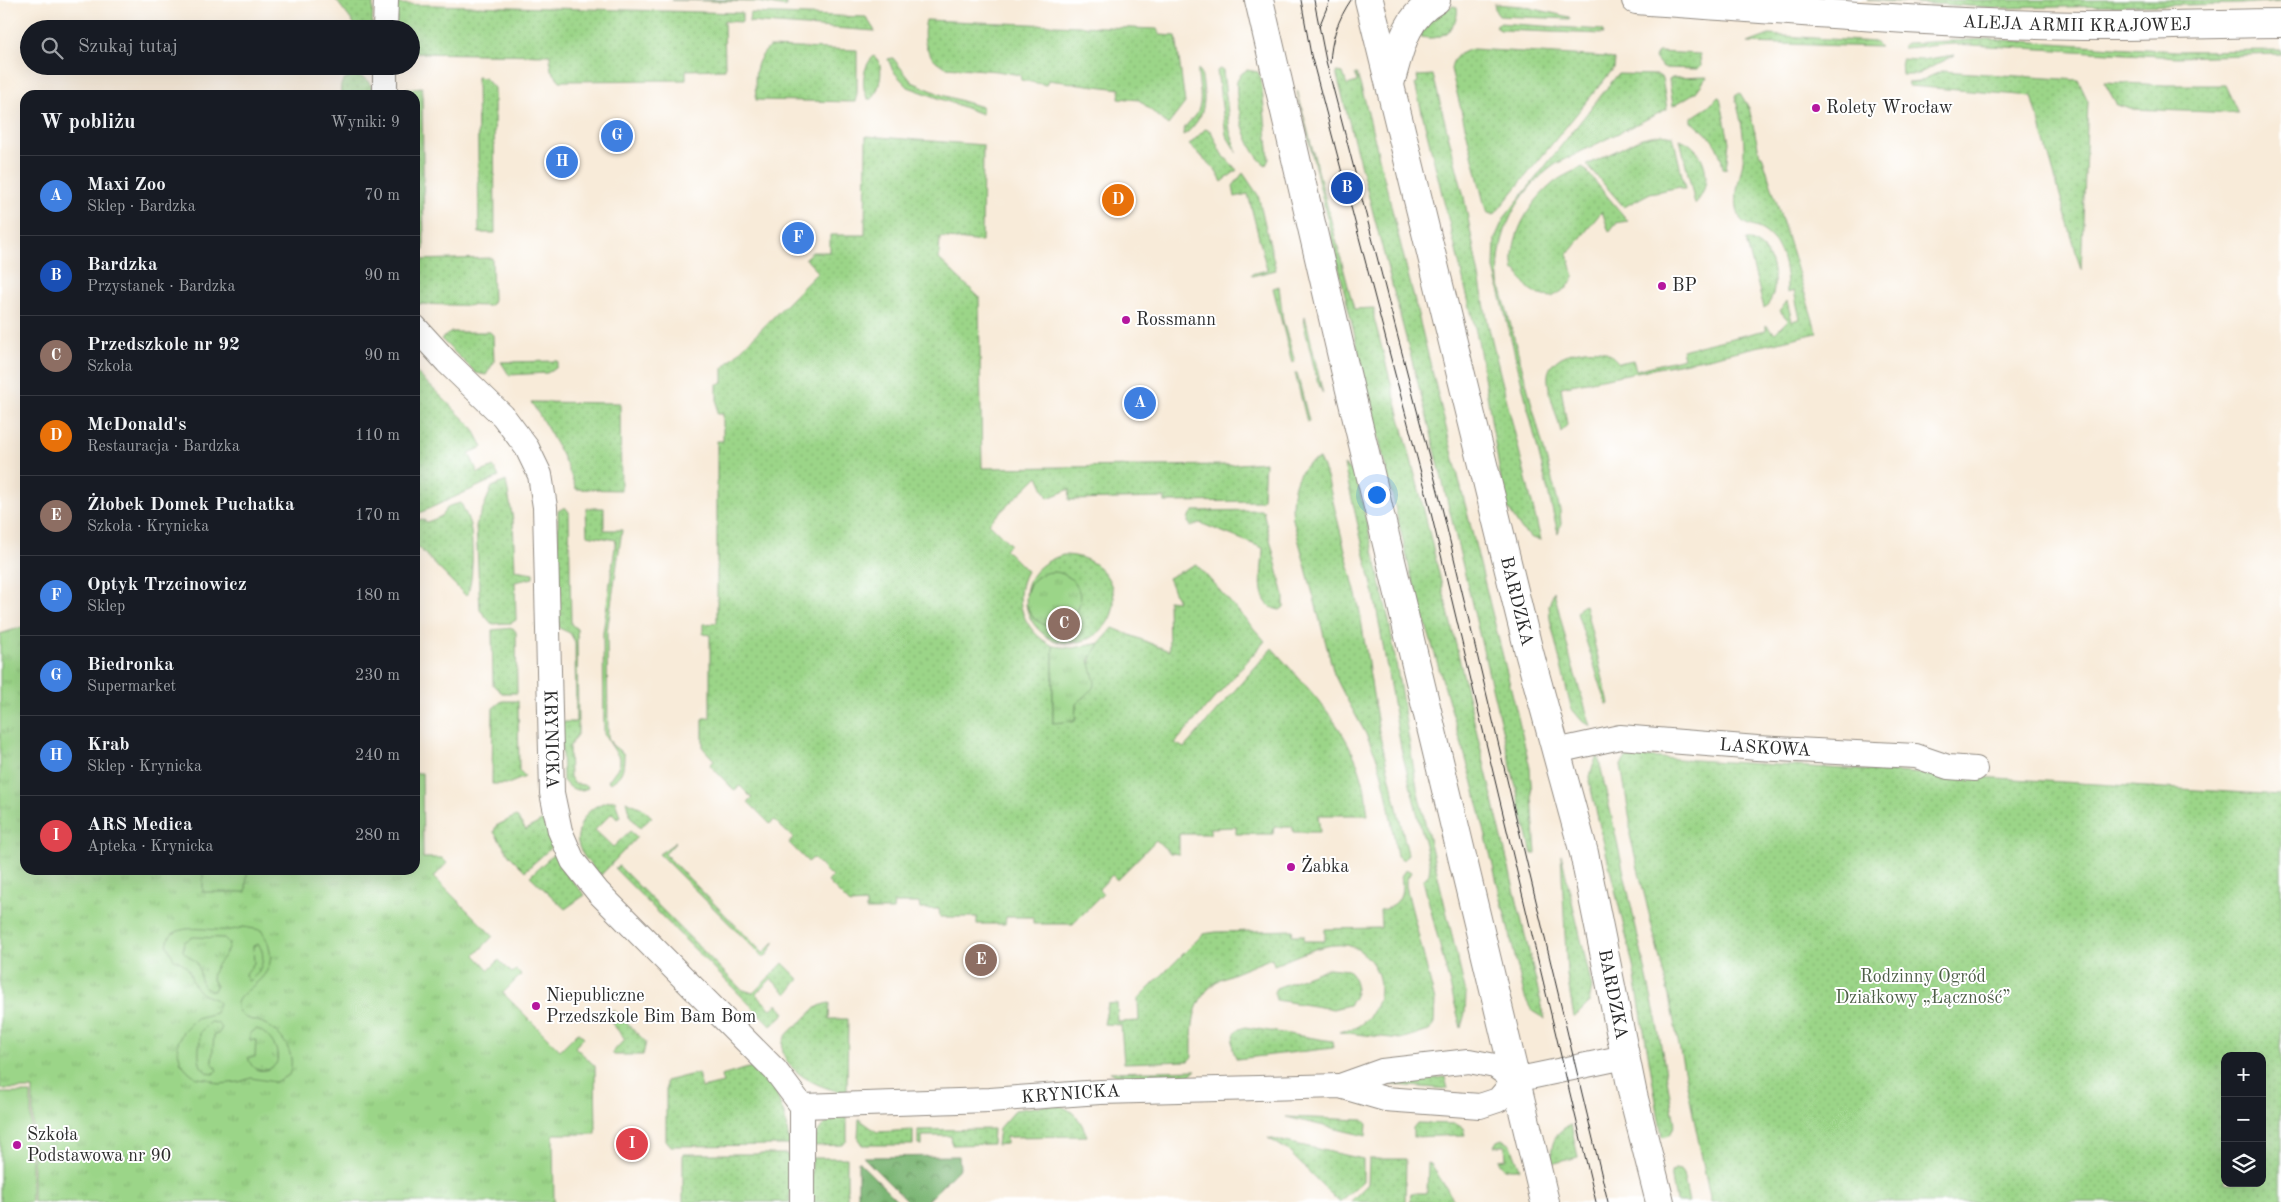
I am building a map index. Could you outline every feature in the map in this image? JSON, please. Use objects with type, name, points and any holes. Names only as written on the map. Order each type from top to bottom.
[{"type":"main road","points":[[1259,0],[1344,365],[1545,1202]]},
{"type":"main road","name":"BARDZKA","points":[[1369,0],[1529,652],[1584,853],[1625,1057],[1660,1202]]},
{"type":"main road","points":[[1390,82],[1408,26],[1425,6],[1436,0]]},
{"type":"main road","name":"ALEJA ARMII KRAJOWEJ","points":[[1636,0],[1937,21],[2011,24],[2086,26],[2281,23]]},
{"type":"street","points":[[385,20],[386,0]]},
{"type":"street","points":[[385,75],[385,90]]},
{"type":"street","name":"KRYNICKA","points":[[420,332],[447,362],[503,416],[527,448],[540,475],[545,507],[552,793],[560,831],[573,861],[598,892],[776,1070],[802,1106],[990,1100],[1100,1092],[1340,1086],[1385,1099],[1480,1106],[1498,1100],[1515,1080],[1494,1066],[1469,1061],[1382,1071],[1340,1086]]},
{"type":"street","name":"LASKOWA","points":[[1556,750],[1620,737],[1757,748],[1916,756],[1948,767],[1975,768]]},
{"type":"street","points":[[1515,1080],[1625,1057]]},
{"type":"street","points":[[802,1106],[802,1202]]},
{"type":"green space","points":[[336,0],[373,3],[372,20],[351,20]]},
{"type":"green space","points":[[672,0],[770,0],[786,3],[786,7],[758,2]]},
{"type":"green space","points":[[1867,0],[2281,1],[2240,4],[2001,8]]},
{"type":"green space","points":[[396,4],[742,13],[742,22],[724,21],[725,69],[686,70],[686,80],[560,81],[551,70],[550,55],[420,53],[420,20],[396,20]]},
{"type":"green space","points":[[1494,4],[1522,6],[1569,17],[1570,19],[1499,16]]},
{"type":"green space","points":[[1453,6],[1457,7],[1457,15],[1452,28],[1441,36],[1434,38],[1419,36],[1429,18]]},
{"type":"green space","points":[[750,13],[866,17],[875,31],[749,22]]},
{"type":"green space","points":[[926,20],[1157,29],[1160,35],[1176,36],[1185,103],[1168,125],[1139,100],[1119,98],[1120,89],[1048,80],[1046,85],[1021,80],[1020,75],[997,71],[946,67],[934,59],[927,48],[924,35]]},
{"type":"green space","points":[[1499,23],[1602,30],[1604,34],[1500,30],[1496,27]]},
{"type":"green space","points":[[1769,35],[1875,42],[1880,47],[1748,43]]},
{"type":"green space","points":[[1988,39],[2177,51],[2281,50],[2281,54],[2177,57],[1954,44],[1903,48],[1908,43]]},
{"type":"green space","points":[[769,47],[857,50],[857,93],[855,102],[756,100],[755,78],[757,66]]},
{"type":"green space","points":[[1473,49],[1606,57],[1615,60],[1614,68],[1494,215],[1488,213],[1485,207],[1451,69],[1453,61],[1458,55]]},
{"type":"green space","points":[[1658,52],[1700,54],[1701,66],[1698,69],[1663,68],[1655,58]]},
{"type":"green space","points":[[1955,55],[1916,75],[1902,75],[1901,59],[1921,60]]},
{"type":"green space","points":[[874,56],[878,60],[881,71],[875,95],[872,99],[868,99],[863,82],[867,65]]},
{"type":"green space","points":[[893,58],[912,82],[942,95],[982,107],[982,114],[908,87],[893,71],[888,59]]},
{"type":"green space","points":[[1198,69],[1201,72],[1203,86],[1202,112],[1195,124],[1183,135],[1183,131],[1199,108]]},
{"type":"green space","points":[[1219,69],[1223,70],[1230,131],[1237,153],[1226,135],[1217,71]]},
{"type":"green space","points":[[1247,70],[1258,72],[1261,78],[1269,159],[1266,165],[1253,150],[1240,113],[1237,81],[1238,77]]},
{"type":"green space","points":[[1942,71],[2078,80],[2088,101],[2081,270],[2032,96],[1909,86],[1908,83],[1918,82]]},
{"type":"green space","points":[[1336,72],[1343,73],[1347,85],[1357,82],[1355,74],[1357,74],[1365,101],[1530,768],[1536,854],[1532,854],[1431,433]]},
{"type":"green space","points":[[1618,74],[1658,75],[1662,78],[1667,109],[1556,164],[1542,175],[1520,200],[1505,230],[1501,247],[1499,281],[1560,510],[1561,524],[1558,533],[1494,268],[1495,238],[1504,218]]},
{"type":"green space","points":[[1433,75],[1464,197],[1488,324],[1541,540],[1532,538],[1522,530],[1505,504],[1478,340],[1415,84],[1418,82],[1417,76]]},
{"type":"green space","points":[[354,76],[362,77],[368,81],[372,90],[341,90],[342,82]]},
{"type":"green space","points":[[477,77],[485,78],[494,88],[495,233],[479,233]]},
{"type":"green space","points":[[1707,77],[1696,92],[1673,106],[1669,80],[1672,78]]},
{"type":"green space","points":[[2104,82],[2225,85],[2238,113],[2130,109],[2117,105]]},
{"type":"green space","points":[[422,87],[424,250],[420,250],[420,90],[407,89]]},
{"type":"green space","points":[[1297,90],[1354,309],[1374,308],[1374,318],[1421,498],[1545,1019],[1532,1011],[1525,998],[1472,779],[1410,571]]},
{"type":"green space","points":[[1740,93],[1749,108],[1760,155],[1762,155],[1817,333],[1708,358],[1561,387],[1567,425],[1561,432],[1550,395],[1548,374],[1556,361],[1571,353],[1588,350],[1604,351],[1619,363],[1633,360],[1636,370],[1684,358],[1682,350],[1766,330],[1766,325],[1775,333],[1788,320],[1780,311],[1787,301],[1792,321],[1800,319],[1794,291],[1787,293],[1785,265],[1779,248],[1768,234],[1743,222],[1737,209],[1736,200],[1744,149],[1735,96]]},
{"type":"green space","points":[[1720,97],[1729,142],[1726,169],[1723,168],[1722,160],[1713,141],[1691,122],[1691,118],[1708,107]]},
{"type":"green space","points":[[1205,129],[1211,131],[1221,153],[1237,170],[1222,182],[1214,168],[1189,145]]},
{"type":"green space","points":[[1661,134],[1673,136],[1685,189],[1680,187],[1650,193],[1624,207],[1587,165],[1642,138]]},
{"type":"green space","points":[[866,136],[983,145],[982,242],[940,237],[939,259],[979,297],[982,468],[1226,465],[1265,462],[1263,499],[1261,501],[1165,502],[1165,498],[1069,500],[1070,489],[1048,498],[1038,476],[989,523],[1010,544],[1005,549],[1027,571],[1020,593],[1023,614],[1028,624],[1043,640],[1053,646],[1053,722],[1075,721],[1076,704],[1084,697],[1093,676],[1091,669],[1092,656],[1099,644],[1113,628],[1169,651],[1168,600],[1178,601],[1168,578],[1196,564],[1265,641],[1175,743],[1184,748],[1272,648],[1325,709],[1348,743],[1357,761],[1363,781],[1368,815],[1318,815],[1320,832],[1293,832],[1293,827],[1274,827],[1273,834],[1236,834],[1236,827],[1210,828],[1210,834],[1179,834],[1179,854],[1170,853],[1156,840],[1117,880],[1112,875],[1099,889],[1103,894],[1073,924],[1033,924],[1033,917],[1006,917],[1005,924],[977,924],[977,917],[940,917],[939,909],[920,909],[919,903],[894,903],[893,910],[866,910],[866,903],[850,904],[828,882],[832,877],[813,858],[808,862],[789,843],[793,838],[774,820],[770,824],[748,802],[752,798],[740,786],[735,790],[732,788],[710,765],[714,760],[703,748],[703,718],[710,718],[710,635],[703,634],[703,624],[717,623],[717,441],[723,441],[723,414],[717,414],[717,384],[723,383],[723,368],[818,272],[805,258],[812,252],[830,252],[830,235],[865,235]]},
{"type":"green space","points":[[1680,139],[1696,150],[1705,167],[1705,187],[1695,204]]},
{"type":"green space","points":[[1583,167],[1628,221],[1616,223],[1609,232],[1602,211],[1568,254],[1574,277],[1567,288],[1552,297],[1540,295],[1530,290],[1517,271],[1514,271],[1514,247],[1521,224],[1534,203],[1557,180]]},
{"type":"green space","points":[[1243,173],[1258,195],[1276,270],[1252,276],[1251,274],[1267,270],[1248,194],[1235,197],[1233,186]]},
{"type":"green space","points":[[1746,240],[1750,240],[1758,245],[1768,255],[1774,275],[1772,297],[1764,308]]},
{"type":"green space","points":[[492,258],[493,303],[489,306],[420,304],[420,260]]},
{"type":"green space","points":[[1279,286],[1283,321],[1295,362],[1292,363],[1273,288]]},
{"type":"green space","points":[[1305,316],[1323,394],[1317,380],[1304,325]]},
{"type":"green space","points":[[451,332],[490,332],[493,335],[494,362],[486,375],[476,373],[441,339]]},
{"type":"green space","points":[[558,361],[556,368],[547,373],[509,375],[501,362]]},
{"type":"green space","points":[[1295,373],[1297,373],[1309,421],[1307,422]]},
{"type":"green space","points":[[420,376],[473,428],[483,447],[469,453],[478,473],[494,467],[499,477],[420,513]]},
{"type":"green space","points":[[531,402],[620,403],[621,490],[576,489],[556,444]]},
{"type":"green space","points":[[1319,459],[1327,477],[1359,607],[1379,732],[1408,854],[1404,860],[1397,856],[1386,791],[1375,753],[1334,674],[1293,519],[1293,492],[1299,475],[1311,462]]},
{"type":"green space","points":[[1344,465],[1354,473],[1357,480],[1389,621],[1417,788],[1466,994],[1465,1013],[1461,1028],[1423,880],[1429,874],[1430,865],[1401,748],[1374,594]]},
{"type":"green space","points":[[506,481],[513,520],[515,570],[533,573],[533,578],[515,582],[516,620],[511,623],[492,624],[480,610],[476,525],[492,487]]},
{"type":"green space","points":[[461,503],[470,525],[472,573],[469,591],[466,596],[420,549],[420,520],[427,522],[440,517],[449,506]]},
{"type":"green space","points":[[565,507],[569,512],[571,624],[577,629],[578,733],[569,747],[570,777],[574,783],[587,786],[588,788],[581,790],[572,788],[563,781],[561,722],[576,722],[575,642],[570,633],[559,628],[558,511]]},
{"type":"green space","points":[[586,508],[604,508],[604,530],[622,530],[607,632],[608,737],[612,745],[624,754],[624,759],[620,775],[610,783],[608,781],[619,766],[620,759],[604,734],[603,633],[616,540],[587,535]]},
{"type":"green space","points":[[1194,511],[1263,511],[1284,596],[1284,607],[1280,610],[1266,602],[1263,594],[1261,576],[1263,548],[1200,523],[1191,526],[1188,522],[1189,516]]},
{"type":"green space","points":[[1063,555],[1083,558],[1098,567],[1108,579],[1113,593],[1113,608],[1108,622],[1096,634],[1079,642],[1062,642],[1046,636],[1039,630],[1028,614],[1026,604],[1033,618],[1061,625],[1067,622],[1073,614],[1078,595],[1075,585],[1069,577],[1060,573],[1040,576],[1032,583],[1026,594],[1030,579],[1038,569],[1043,564]]},
{"type":"green space","points":[[1053,572],[1063,574],[1072,580],[1078,589],[1080,599],[1078,609],[1072,618],[1063,624],[1053,626],[1043,624],[1034,618],[1028,609],[1026,599],[1028,589],[1034,580],[1043,574]]},
{"type":"green space","points":[[1554,591],[1572,665],[1591,726],[1582,721],[1571,708],[1550,619],[1549,605]]},
{"type":"green space","points":[[1585,605],[1609,704],[1607,705],[1577,613],[1580,607]]},
{"type":"green space","points":[[20,628],[20,875],[420,875],[420,773],[422,773],[423,858],[442,858],[447,863],[434,877],[493,936],[475,955],[489,970],[499,960],[512,973],[516,970],[521,975],[503,993],[560,1050],[578,1032],[584,1037],[575,1047],[595,1066],[596,1134],[553,1134],[554,1202],[33,1202],[33,1089],[0,1089],[0,634]]},
{"type":"green space","points":[[513,628],[516,632],[517,693],[502,693],[493,685],[492,630]]},
{"type":"green space","points":[[1101,643],[1089,660],[1095,682],[1093,688],[1076,704],[1075,721],[1053,723],[1053,646],[1073,648]]},
{"type":"green space","points":[[502,701],[518,701],[519,771],[525,777],[508,784],[492,784],[493,708]]},
{"type":"green space","points":[[1598,755],[1657,1023],[1675,1124],[1670,1135],[1662,1137],[1633,965],[1589,781]]},
{"type":"green space","name":"Rodzinny Ogród Działkowy „Łączność”","points":[[1627,756],[2281,795],[2281,1202],[1711,1202],[1669,997],[1630,835],[1630,820],[1621,765]]},
{"type":"green space","points":[[615,800],[620,817],[617,819],[612,813],[595,830],[613,847],[630,831],[637,837],[600,876],[582,852],[578,843],[578,836],[581,824],[591,810],[602,803]]},
{"type":"green space","points":[[626,801],[642,808],[652,817],[640,828],[630,816]]},
{"type":"green space","points":[[516,816],[526,830],[543,820],[553,846],[525,871],[510,856],[494,832],[496,826]]},
{"type":"green space","points":[[676,842],[665,854],[763,953],[775,941],[767,955],[763,957],[659,854]]},
{"type":"green space","points":[[555,853],[567,875],[585,895],[565,909],[530,876]]},
{"type":"green space","points":[[1561,854],[1592,987],[1589,1003],[1574,1018],[1567,975]]},
{"type":"green space","points":[[619,866],[741,989],[753,993],[783,963],[799,979],[787,994],[771,979],[756,994],[771,1009],[777,1004],[785,1013],[771,1026],[615,869]]},
{"type":"green space","points":[[1406,869],[1411,872],[1406,881],[1406,886],[1435,1001],[1434,1023],[1429,1031],[1400,1039],[1339,1032],[1361,1024],[1374,1010],[1380,992],[1380,983],[1378,974],[1367,957],[1351,946],[1335,945],[1317,948],[1274,965],[1272,958],[1220,979],[1210,987],[1198,1004],[1193,1023],[1192,1057],[1188,1061],[1124,1063],[1121,1025],[1104,1024],[1108,1004],[1117,1003],[1118,1022],[1139,1021],[1138,999],[1203,934],[1293,930],[1292,935],[1304,935],[1304,941],[1325,941],[1325,929],[1381,928],[1380,910],[1392,906],[1399,898],[1402,888],[1401,876]]},
{"type":"green space","points":[[203,875],[247,875],[246,892],[203,892]]},
{"type":"green space","points":[[243,927],[261,930],[268,945],[270,960],[267,970],[240,997],[237,1003],[240,1014],[272,1028],[287,1046],[291,1060],[289,1075],[275,1082],[251,1078],[239,1082],[220,1084],[208,1079],[197,1078],[181,1063],[177,1045],[183,1031],[196,1018],[216,1013],[219,1003],[199,991],[188,969],[181,962],[174,959],[167,945],[169,937],[185,929],[234,930]],"holes":[[[193,937],[224,938],[229,943],[213,974],[212,979],[216,986],[214,991],[208,990],[202,984],[196,962],[183,951],[184,942]],[[258,944],[263,959],[260,970],[248,981],[245,975],[254,963],[253,946]],[[210,1022],[218,1023],[222,1028],[218,1034],[214,1035],[212,1062],[217,1070],[213,1074],[207,1072],[200,1064],[200,1032]],[[257,1029],[270,1039],[277,1054],[276,1064],[272,1067],[259,1070],[250,1062],[248,1057],[255,1057],[256,1040],[250,1040],[250,1033]]]},
{"type":"green space","points":[[1329,968],[1348,970],[1352,974],[1356,983],[1356,992],[1349,1005],[1333,1009],[1276,1000],[1274,992],[1276,988]]},
{"type":"green space","points":[[830,1003],[829,1019],[848,1019],[847,1092],[827,1088],[804,1077],[794,1070],[783,1052],[783,1042],[788,1033],[814,1009]]},
{"type":"green space","points":[[613,1010],[646,1042],[643,1055],[614,1055],[612,1053],[625,1039],[606,1016]]},
{"type":"green space","points":[[1245,1027],[1332,1041],[1333,1048],[1237,1059],[1233,1048],[1233,1040],[1237,1030]]},
{"type":"green space","points":[[755,1066],[774,1087],[784,1114],[790,1145],[671,1146],[666,1140],[666,1081],[698,1073],[702,1088],[723,1083],[721,1076]]},
{"type":"green space","points":[[1196,1070],[1188,1077],[1122,1081],[1110,1072]]},
{"type":"green space","points":[[1445,1077],[1448,1089],[1383,1084]]},
{"type":"green space","name":"Szkoła Podstawowa nr 90","points":[[0,1093],[31,1093],[31,1202],[0,1202]]},
{"type":"green space","points":[[1055,1104],[1075,1115],[1082,1124],[1087,1136],[1006,1137],[1006,1144],[997,1145],[999,1128],[1015,1110]]},
{"type":"green space","points":[[847,1117],[847,1140],[843,1145],[813,1146],[817,1134],[824,1125],[835,1119]]},
{"type":"green space","points":[[1286,1117],[1363,1120],[1367,1124],[1366,1136]]},
{"type":"green space","points":[[859,1119],[877,1132],[913,1130],[913,1145],[862,1145],[858,1139]]},
{"type":"green space","points":[[1417,1123],[1456,1124],[1463,1128],[1465,1135],[1413,1137],[1413,1128]]},
{"type":"green space","points":[[1571,1125],[1578,1157],[1551,1164],[1554,1140],[1565,1127]]},
{"type":"green space","points":[[993,1129],[992,1144],[952,1145],[951,1136],[922,1136],[922,1146],[918,1144],[918,1130]]},
{"type":"green space","points":[[1268,1138],[1363,1159],[1363,1181],[1339,1202],[1286,1149]]},
{"type":"green space","points":[[1502,1139],[1511,1145],[1520,1169],[1505,1168],[1500,1164],[1498,1160],[1506,1159],[1505,1146],[1494,1146],[1497,1141]]},
{"type":"green space","points":[[683,1154],[787,1154],[790,1159],[790,1202],[683,1202]]},
{"type":"green space","points":[[959,1156],[960,1168],[926,1202],[908,1202],[863,1157]]},
{"type":"green space","points":[[812,1158],[847,1158],[847,1202],[811,1202]]},
{"type":"green space","points":[[1369,1159],[1406,1159],[1405,1202],[1350,1202],[1368,1184]]},
{"type":"green space","points":[[858,1161],[899,1202],[858,1202]]},
{"type":"green space","points":[[1428,1163],[1431,1164],[1455,1202],[1410,1202],[1411,1193],[1427,1193]]},
{"type":"green space","points":[[1675,1169],[1680,1170],[1683,1174],[1689,1202],[1676,1202],[1671,1172]]},
{"type":"tram line","points":[[1301,0],[1311,55],[1425,488],[1596,1202]]},
{"type":"tram line","points":[[1314,0],[1326,61],[1438,491],[1608,1202]]},
{"type":"tram line","points":[[1319,27],[1330,0]]},
{"type":"tram line","points":[[1330,63],[1336,30],[1351,0]]},
{"type":"place","name":"Rolety Wrocław","points":[[1816,108]]},
{"type":"place","name":"Biedronka","points":[[617,136]]},
{"type":"place","name":"Krab","points":[[562,162]]},
{"type":"place","name":"Bardzka","points":[[1347,188]]},
{"type":"place","name":"McDonald's","points":[[1118,200]]},
{"type":"place","name":"Optyk Trzcinowicz","points":[[798,238]]},
{"type":"place","name":"BP","points":[[1662,286]]},
{"type":"place","name":"Rossmann","points":[[1126,320]]},
{"type":"place","name":"Maxi Zoo","points":[[1140,403]]},
{"type":"place","name":"Przedszkole nr 92","points":[[1064,624]]},
{"type":"place","name":"Żabka","points":[[1291,867]]},
{"type":"place","name":"Żłobek Domek Puchatka","points":[[981,960]]},
{"type":"place","name":"Niepubliczne Przedszkole Bim Bam Bom","points":[[536,1006]]},
{"type":"place","name":"ARS Medica","points":[[632,1144]]},
{"type":"place","name":"Szkoła Podstawowa nr 90","points":[[17,1145]]}]
